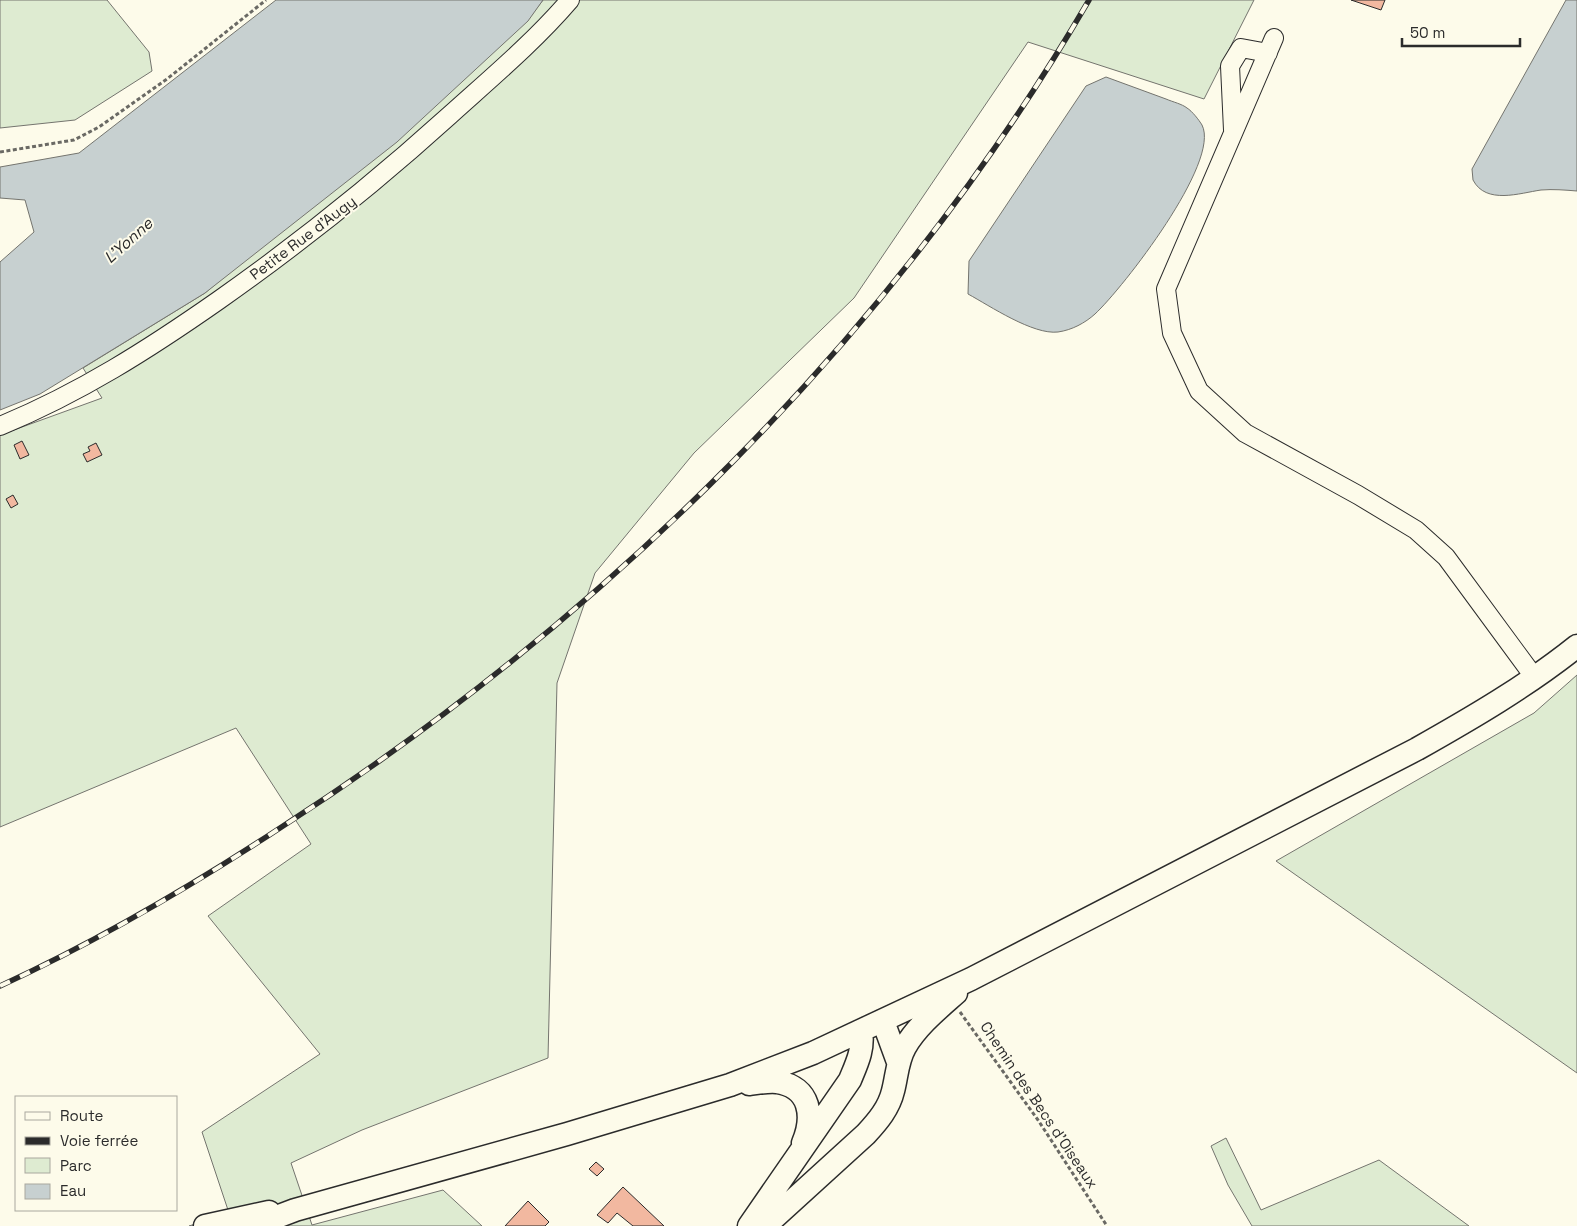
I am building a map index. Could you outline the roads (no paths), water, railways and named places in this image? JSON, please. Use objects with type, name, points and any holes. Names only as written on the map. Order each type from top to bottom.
[{"type":"main road","points":[[253,1226],[295,1210],[567,1134],[730,1085],[861,1031],[970,979],[1417,749],[1475,717],[1535,678],[1577,646]]},
{"type":"main road","points":[[765,1226],[880,1118],[893,1094],[898,1062],[905,1046],[916,1031],[970,979]]},
{"type":"main road","points":[[883,1021],[898,1062]]},
{"type":"main road","points":[[749,1226],[850,1080],[860,1056],[863,1042],[861,1031]]},
{"type":"main road","points":[[730,1085],[776,1082],[789,1085],[800,1093],[810,1115],[810,1126],[797,1158],[800,1169],[805,1175],[817,1179]]},
{"type":"main road","points":[[205,1226],[258,1213],[295,1210]]},
{"type":"street","name":"Petite Rue d'Augy","points":[[0,426],[97,380],[146,351],[285,254],[350,203],[425,138],[548,26],[570,0]]},
{"type":"street","points":[[1233,134],[1230,66],[1241,48],[1271,46],[1233,134],[1166,289],[1172,333],[1199,391],[1245,434],[1358,495],[1416,530],[1446,557],[1535,678]]},
{"type":"water","name":"L'Yonne","points":[[276,0],[543,0],[528,21],[397,142],[205,293],[40,394],[0,410],[0,262],[34,232],[25,200],[0,198],[0,167],[79,153]]},
{"type":"water","points":[[1566,0],[1577,0],[1577,191],[1541,190],[1504,196],[1486,193],[1473,180],[1472,169]]},
{"type":"water","points":[[1106,77],[1189,109],[1202,125],[1204,143],[1197,166],[1184,194],[1166,224],[1146,253],[1108,300],[1095,314],[1073,328],[1058,332],[1036,329],[1012,319],[968,294],[969,261],[1086,86]]},
{"type":"railway","points":[[0,986],[108,932],[212,871],[280,828],[400,746],[516,658],[627,562],[733,461],[833,354],[926,241],[1012,123],[1089,0]]}]
